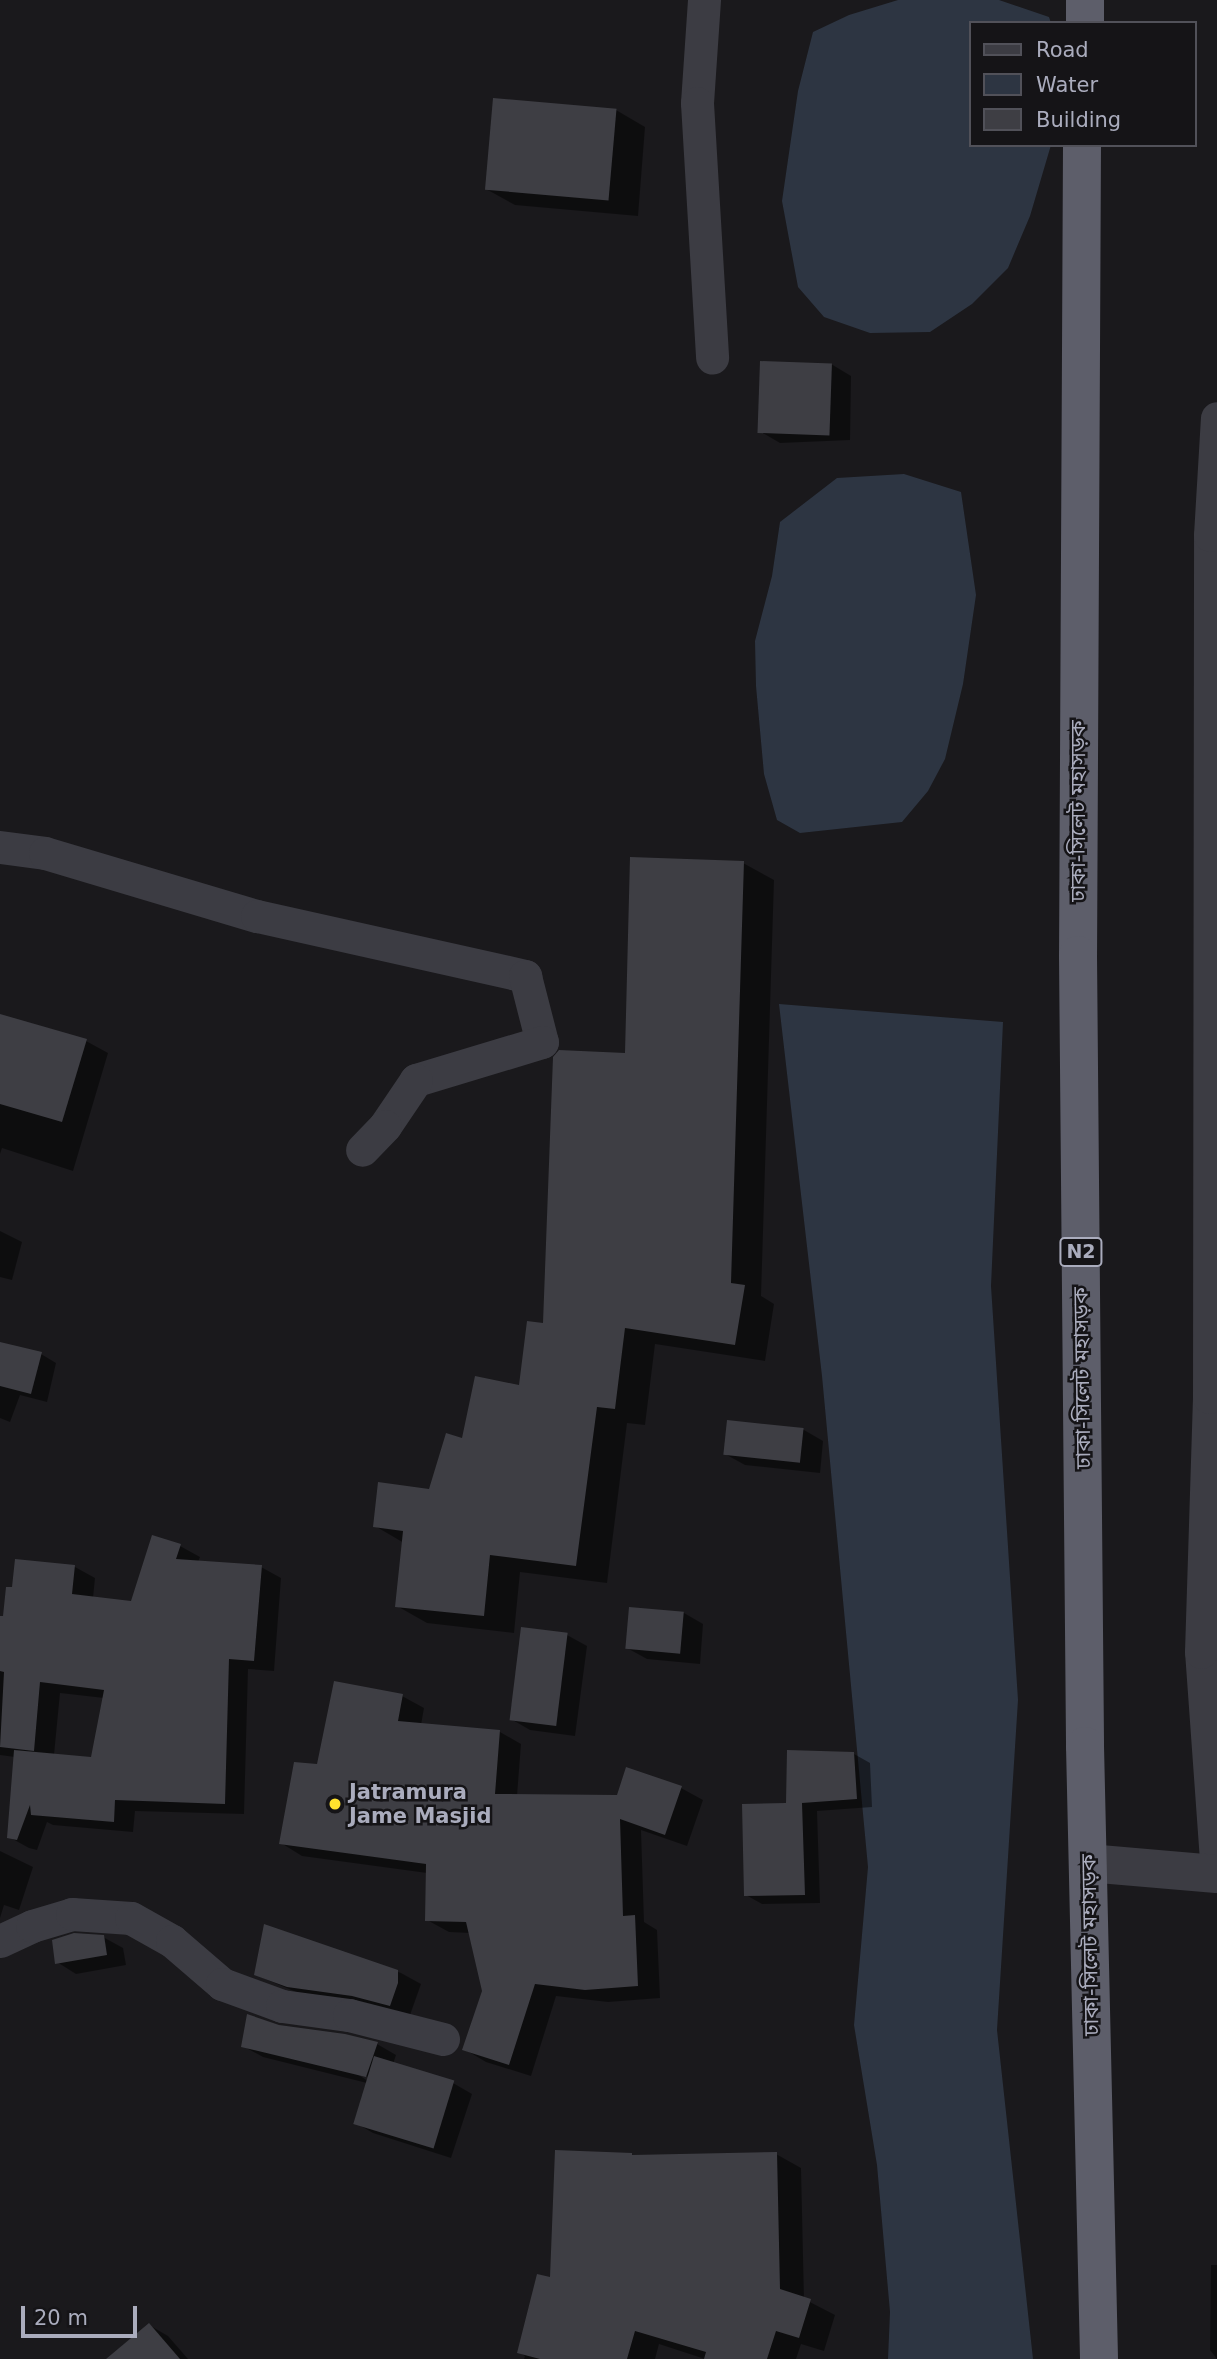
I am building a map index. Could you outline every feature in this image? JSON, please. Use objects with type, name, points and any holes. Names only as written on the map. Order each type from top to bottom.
[{"type":"highway","points":[[1085,0],[1085,21]]},
{"type":"highway","name":"ঢাকা-সিলেট মহাসড়ক","points":[[1082,147],[1078,969],[1088,1863],[1099,2359]]},
{"type":"street","points":[[704,0],[696,103],[712,358]]},
{"type":"street","points":[[1088,1863],[1217,1874],[1201,1652],[1209,1396],[1210,535],[1217,418]]},
{"type":"street","points":[[0,847],[45,853],[257,916],[525,976],[542,1042],[416,1080],[385,1126],[362,1150]]},
{"type":"street","points":[[0,1941],[32,1926],[72,1914],[131,1918],[172,1941],[222,1984],[282,2006],[349,2015],[443,2039]]},
{"type":"water","points":[[898,0],[999,0],[1049,17],[1050,21],[968,21],[968,147],[1050,147],[1030,216],[1008,268],[972,304],[930,332],[870,333],[824,317],[798,287],[782,201],[798,91],[813,32],[849,15]]},
{"type":"water","points":[[904,474],[961,492],[976,595],[963,684],[945,759],[928,791],[902,822],[800,833],[777,820],[764,774],[756,686],[755,641],[772,576],[780,522],[837,478]]},
{"type":"water","points":[[779,1004],[1003,1022],[991,1286],[1018,1700],[997,2030],[1033,2359],[888,2359],[890,2312],[877,2165],[854,2025],[868,1867],[822,1376]]},
{"type":"building","points":[[493,98],[617,109],[609,200],[485,190]]},
{"type":"building","points":[[760,361],[832,364],[829,435],[757,433]]},
{"type":"building","points":[[630,857],[744,861],[731,1283],[745,1285],[735,1345],[625,1328],[615,1409],[597,1407],[576,1566],[490,1555],[484,1616],[395,1607],[403,1531],[373,1527],[378,1482],[429,1489],[446,1433],[462,1438],[475,1376],[519,1385],[527,1321],[543,1323],[553,1057],[559,1050],[625,1053]]},
{"type":"building","points":[[0,1014],[87,1039],[62,1122],[0,1104]]},
{"type":"building","points":[[0,1342],[42,1352],[31,1394],[0,1386]]},
{"type":"building","points":[[727,1420],[804,1428],[800,1463],[723,1455]]},
{"type":"building","points":[[152,1535],[181,1544],[176,1559],[262,1565],[254,1661],[229,1659],[225,1804],[115,1800],[114,1822],[31,1815],[30,1805],[17,1840],[7,1838],[14,1750],[91,1757],[104,1690],[40,1682],[34,1751],[0,1747],[4,1672],[0,1671],[0,1616],[3,1616],[6,1587],[12,1587],[15,1559],[75,1565],[72,1594],[131,1601]]},
{"type":"building","points":[[629,1607],[684,1612],[680,1654],[625,1649]]},
{"type":"building","points":[[521,1627],[568,1633],[556,1726],[510,1720]]},
{"type":"building","points":[[334,1681],[403,1694],[398,1721],[500,1730],[495,1794],[617,1795],[626,1767],[682,1786],[665,1835],[620,1819],[623,1916],[635,1915],[638,1986],[585,1990],[535,1984],[509,2065],[462,2050],[482,1991],[466,1922],[425,1921],[426,1864],[279,1844],[294,1762],[317,1764]]},
{"type":"building","points":[[787,1750],[854,1752],[857,1799],[802,1803],[805,1895],[744,1896],[742,1804],[786,1803]]},
{"type":"building","points":[[264,1924],[398,1970],[398,1983],[390,2006],[352,1996],[287,1987],[254,1975]]},
{"type":"building","points":[[74,1933],[104,1935],[107,1955],[55,1964],[52,1940]]},
{"type":"building","points":[[247,2014],[279,2025],[345,2034],[378,2042],[366,2077],[241,2047]]},
{"type":"building","points":[[374,2056],[454,2081],[434,2148],[353,2124]]},
{"type":"building","points":[[555,2150],[632,2155],[777,2152],[780,2289],[811,2299],[799,2338],[776,2331],[767,2359],[704,2359],[706,2352],[635,2331],[627,2359],[540,2359],[517,2353],[537,2274],[550,2277]]},
{"type":"building","points":[[149,2323],[180,2359],[106,2359]]},
{"type":"place","name":"Jatramura Jame Masjid","points":[[335,1804]]}]
